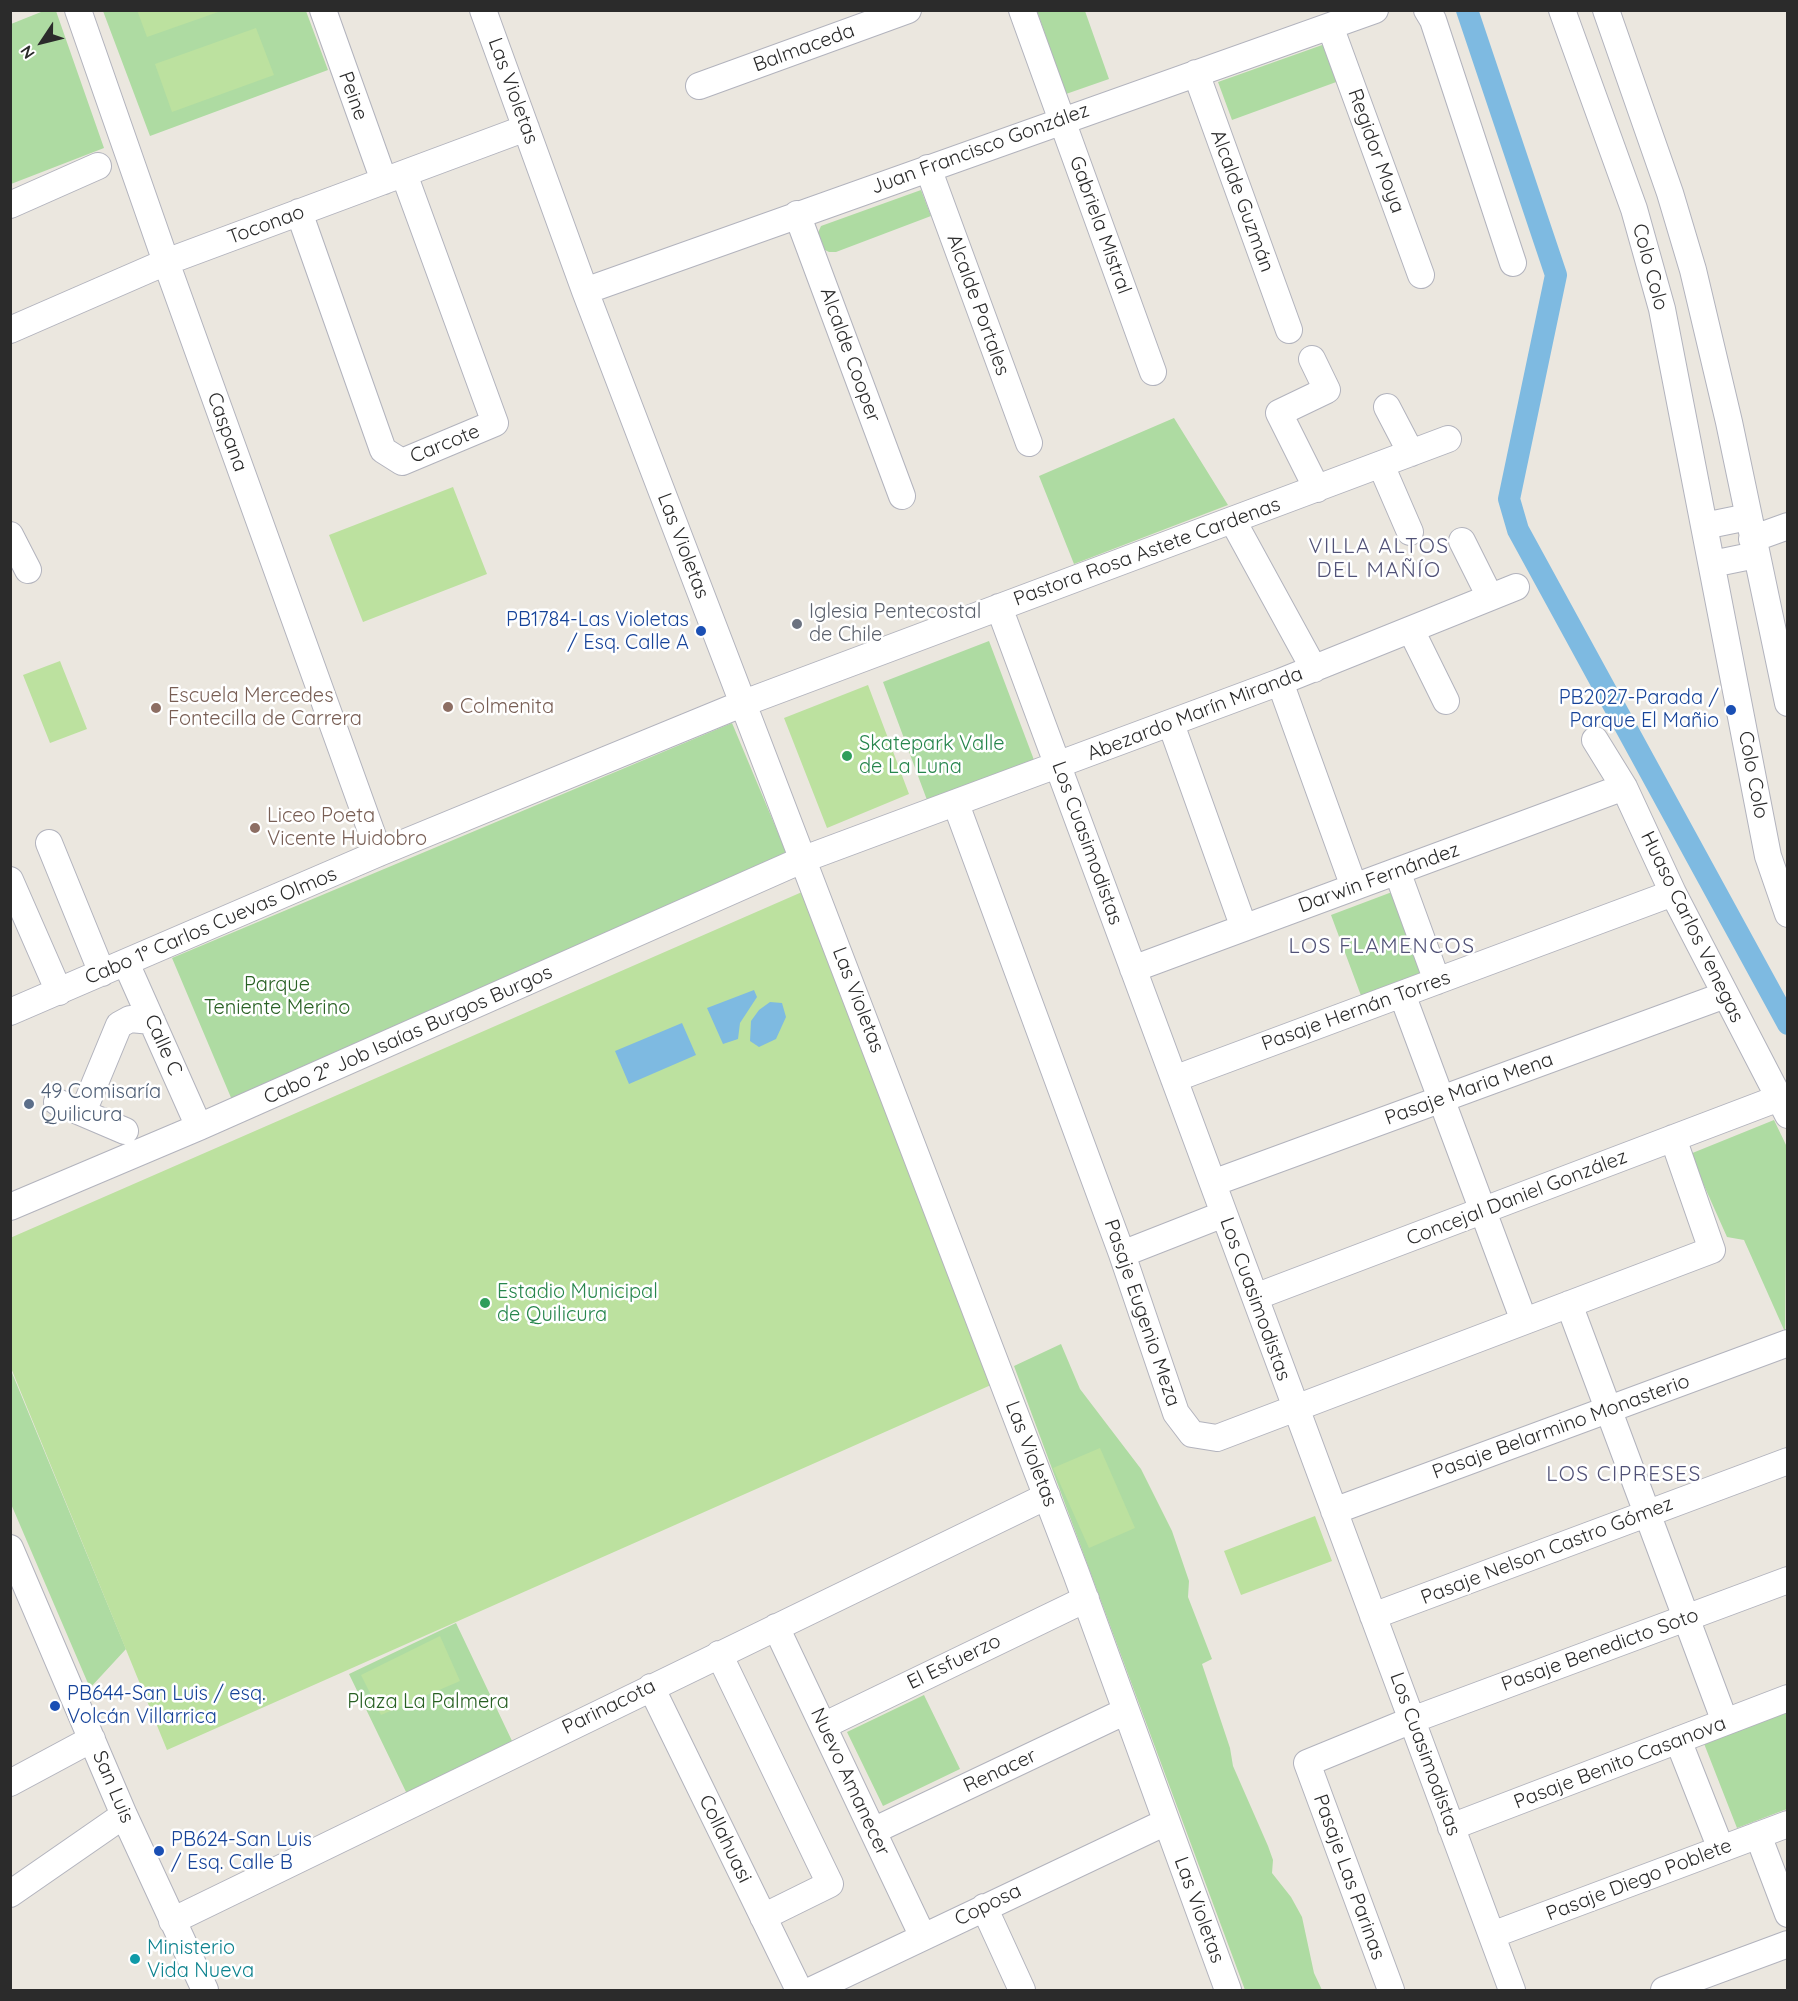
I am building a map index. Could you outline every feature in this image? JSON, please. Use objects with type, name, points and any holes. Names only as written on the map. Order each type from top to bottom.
[{"type":"street","name":"Caspana","points":[[78,10],[166,262],[379,853]]},
{"type":"street","name":"Peine","points":[[323,10],[394,177]]},
{"type":"street","name":"Las Violetas","points":[[483,10],[585,291],[1086,1599],[1228,1990]]},
{"type":"street","name":"Balmaceda","points":[[699,86],[908,10]]},
{"type":"street","name":"Gabriela Mistral","points":[[1022,10],[1153,372]]},
{"type":"street","name":"Juan Francisco González","points":[[585,291],[1375,10]]},
{"type":"street","points":[[1427,10],[1514,263]]},
{"type":"street","name":"Colo Colo","points":[[1563,14],[1587,31],[1609,19],[1670,193],[1693,270],[1788,703]]},
{"type":"street","name":"Colo Colo","points":[[1563,14],[1634,209],[1662,309],[1768,856],[1788,914]]},
{"type":"street","name":"Regidor Moya","points":[[1330,26],[1421,275]]},
{"type":"street","name":"Alcalde Guzmán","points":[[1196,73],[1289,330]]},
{"type":"street","name":"Toconao","points":[[10,330],[166,262],[526,128]]},
{"type":"street","points":[[10,205],[98,166]]},
{"type":"street","name":"Alcalde Portales","points":[[928,168],[1029,443]]},
{"type":"street","name":"Carcote","points":[[299,212],[383,450],[402,462],[495,423],[394,177]]},
{"type":"street","name":"Alcalde Cooper","points":[[797,214],[902,496]]},
{"type":"street","points":[[1312,359],[1327,390],[1279,413],[1317,489]]},
{"type":"street","points":[[1387,407],[1411,453]]},
{"type":"street","name":"Pastora Rosa Astete Cardenas","points":[[744,703],[1448,439]]},
{"type":"street","points":[[1381,465],[1410,532]]},
{"type":"street","points":[[1233,521],[1314,669]]},
{"type":"street","points":[[1704,526],[1752,537]]},
{"type":"street","points":[[1712,564],[1752,537],[1788,526]]},
{"type":"street","points":[[10,535],[28,570]]},
{"type":"street","points":[[1462,541],[1490,597]]},
{"type":"street","name":"Abezardo Marín Miranda","points":[[804,859],[1171,724],[1516,587]]},
{"type":"street","name":"Los Cuasimodistas","points":[[999,607],[1512,1990]]},
{"type":"street","points":[[1411,630],[1446,701]]},
{"type":"street","points":[[1280,682],[1354,887]]},
{"type":"street","name":"Cabo 1° Carlos Cuevas Olmos","points":[[10,1012],[379,853],[744,703]]},
{"type":"street","points":[[1171,724],[1244,928]]},
{"type":"street","name":"Huaso Carlos Venegas","points":[[1595,740],[1624,787],[1673,893],[1783,1107]]},
{"type":"street","name":"Darwin Fernández","points":[[1133,969],[1624,787]]},
{"type":"street","name":"Pasaje Eugenio Meza","points":[[956,804],[1122,1254],[1176,1413],[1192,1434],[1217,1438],[1712,1250],[1673,1138]]},
{"type":"street","points":[[49,843],[102,973]]},
{"type":"street","name":"Cabo 2° Job Isaías Burgos Burgos","points":[[10,1208],[199,1127],[804,859]]},
{"type":"street","points":[[1397,871],[1437,981]]},
{"type":"street","points":[[10,880],[58,992]]},
{"type":"street","name":"Pasaje Hernán Torres","points":[[1174,1079],[1673,893]]},
{"type":"street","name":"Calle C","points":[[126,963],[199,1127]]},
{"type":"street","points":[[1402,994],[1524,1321]]},
{"type":"street","name":"Pasaje Maria Mena","points":[[1213,1183],[1725,995]]},
{"type":"street","points":[[83,1112],[119,1024],[130,1019],[152,1021]]},
{"type":"street","points":[[57,1102],[125,1131]]},
{"type":"street","name":"Concejal Daniel González","points":[[1255,1297],[1673,1138],[1783,1107]]},
{"type":"street","points":[[1122,1254],[1224,1214]]},
{"type":"street","points":[[1569,1304],[1725,1722]]},
{"type":"street","name":"Pasaje Belarmino Monasterio","points":[[1334,1511],[1788,1343]]},
{"type":"street","name":"Pasaje Nelson Castro Gómez","points":[[1373,1616],[1788,1461]]},
{"type":"street","name":"Parinacota","points":[[172,1921],[1047,1496]]},
{"type":"street","name":"San Luis","points":[[10,1548],[124,1815],[205,1990]]},
{"type":"street","name":"Pasaje Benedicto Soto","points":[[1412,1720],[1788,1580]]},
{"type":"street","name":"El Esfuerzo","points":[[823,1726],[1086,1599]]},
{"type":"street","name":"Nuevo Amanecer","points":[[776,1628],[923,1937]]},
{"type":"street","points":[[719,1654],[830,1884],[763,1917]]},
{"type":"street","name":"Collahuasi","points":[[651,1687],[799,1990]]},
{"type":"street","name":"Pasaje Benito Casanova","points":[[1452,1827],[1788,1698]]},
{"type":"street","name":"Renacer","points":[[873,1831],[1126,1711]]},
{"type":"street","name":"Pasaje Las Parinas","points":[[1391,1990],[1307,1763],[1412,1720]]},
{"type":"street","points":[[10,1783],[92,1739]]},
{"type":"street","points":[[1678,1740],[1721,1849]]},
{"type":"street","points":[[10,1894],[124,1815]]},
{"type":"street","name":"Coposa","points":[[812,1990],[1166,1822]]},
{"type":"street","name":"Pasaje Diego Poblete","points":[[1492,1935],[1788,1824]]},
{"type":"street","points":[[1758,1835],[1788,1914]]},
{"type":"street","points":[[984,1907],[1022,1990]]},
{"type":"street","points":[[1664,1990],[1788,1944]]},
{"type":"green space","points":[[46,10],[56,11],[104,148],[11,184],[11,24]]},
{"type":"green space","points":[[137,10],[221,10],[221,11],[147,37]]},
{"type":"green space","points":[[103,11],[306,11],[328,70],[150,136]]},
{"type":"green space","points":[[1037,11],[1085,11],[1109,79],[1066,94]]},
{"type":"green space","points":[[256,28],[274,75],[172,112],[155,64]]},
{"type":"green space","points":[[1325,44],[1339,81],[1232,120],[1218,82]]},
{"type":"green space","points":[[921,190],[931,216],[836,252],[829,252],[821,248],[817,235],[821,226]]},
{"type":"green space","points":[[1174,418],[1228,505],[1074,564],[1039,476]]},
{"type":"green space","points":[[453,487],[487,574],[363,622],[329,535]]},
{"type":"green space","points":[[989,641],[1034,760],[927,800],[883,682]]},
{"type":"green space","points":[[60,661],[87,729],[50,743],[23,675]]},
{"type":"green space","name":"Skatepark Valle de La Luna","points":[[868,685],[909,794],[827,828],[784,718]]},
{"type":"green space","name":"Parque Teniente Merino","points":[[732,723],[789,859],[232,1100],[172,958]]},
{"type":"green space","name":"Estadio Municipal de Quilicura","points":[[802,892],[991,1385],[167,1750],[11,1368],[10,1238]]},
{"type":"green space","points":[[1392,892],[1425,978],[1363,1001],[1331,915]]},
{"type":"green space","points":[[1774,1120],[1787,1147],[1785,1332],[1744,1240],[1727,1237],[1690,1154]]},
{"type":"green space","points":[[1061,1344],[1080,1389],[1141,1469],[1172,1531],[1189,1581],[1188,1597],[1212,1659],[1202,1664],[1230,1748],[1233,1766],[1268,1846],[1273,1860],[1272,1873],[1291,1897],[1302,1917],[1314,1973],[1322,1990],[1245,1990],[1014,1366]]},
{"type":"green space","points":[[10,1368],[126,1649],[90,1688],[11,1504]]},
{"type":"green space","points":[[1100,1448],[1135,1528],[1089,1548],[1053,1468]]},
{"type":"green space","points":[[1315,1516],[1332,1561],[1241,1595],[1224,1551]]},
{"type":"green space","name":"Plaza La Palmera","points":[[456,1623],[513,1743],[407,1794],[349,1674]]},
{"type":"green space","points":[[440,1636],[460,1681],[381,1715],[361,1675]]},
{"type":"green space","points":[[924,1695],[960,1769],[883,1806],[847,1732]]},
{"type":"green space","points":[[1787,1708],[1787,1809],[1737,1828],[1703,1741]]},
{"type":"water","points":[[754,990],[757,997],[740,1023],[738,1039],[723,1044],[707,1008]]},
{"type":"water","points":[[770,1002],[782,1003],[786,1017],[776,1039],[759,1047],[750,1041],[751,1021],[759,1010]]},
{"type":"water","points":[[682,1023],[696,1055],[629,1084],[615,1051]]},
{"type":"waterway","points":[[1467,10],[1556,275],[1509,499],[1518,530],[1788,1024]]},
{"type":"place","name":"Iglesia Pentecostal de Chile","points":[[797,624]]},
{"type":"place","name":"PB1784-Las Violetas / Esq. Calle A","points":[[701,631]]},
{"type":"place","name":"Colmenita","points":[[448,707]]},
{"type":"place","name":"Escuela Mercedes Fontecilla de Carrera","points":[[156,708]]},
{"type":"place","name":"PB2027-Parada / Parque El Mañio","points":[[1731,710]]},
{"type":"place","name":"Skatepark Valle de La Luna","points":[[847,756]]},
{"type":"place","name":"Liceo Poeta Vicente Huidobro","points":[[255,828]]},
{"type":"place","name":"49 Comisaría Quilicura","points":[[29,1104]]},
{"type":"place","name":"Estadio Municipal de Quilicura","points":[[485,1303]]},
{"type":"place","name":"PB644-San Luis / esq. Volcán Villarrica","points":[[55,1706]]},
{"type":"place","name":"PB624-San Luis / Esq. Calle B","points":[[159,1851]]},
{"type":"place","name":"Ministerio Vida Nueva","points":[[135,1959]]},
{"type":"district","name":"VILLA ALTOS DEL MAÑÍO","points":[[1379,559]]},
{"type":"district","name":"LOS FLAMENCOS","points":[[1382,947]]},
{"type":"district","name":"LOS CIPRESES","points":[[1624,1475]]}]
